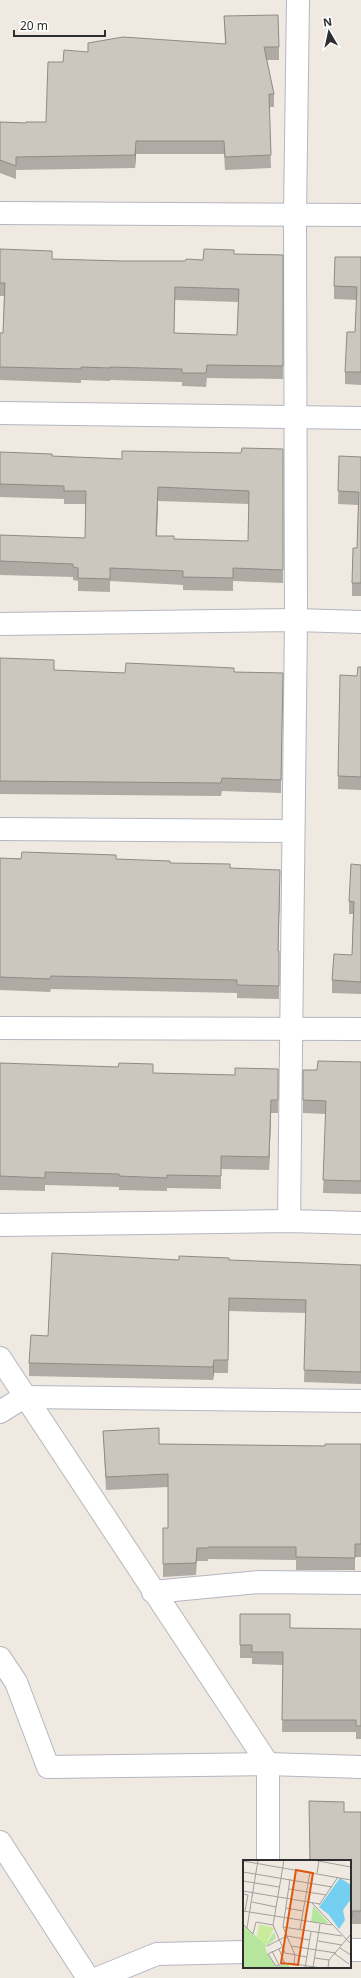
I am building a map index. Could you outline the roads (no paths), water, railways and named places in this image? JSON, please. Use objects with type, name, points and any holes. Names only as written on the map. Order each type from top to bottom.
[{"type":"street","points":[[289,1220],[296,620],[295,215],[298,0]]},
{"type":"street","points":[[0,213],[361,215]]},
{"type":"street","points":[[0,413],[361,418]]},
{"type":"street","points":[[0,624],[296,620],[361,622]]},
{"type":"street","points":[[0,829],[293,831]]},
{"type":"street","points":[[0,1028],[361,1029]]},
{"type":"street","points":[[0,1225],[289,1220],[361,1223]]},
{"type":"street","points":[[0,1358],[24,1398],[268,1764],[268,1860]]},
{"type":"street","points":[[0,1412],[24,1398],[361,1401]]},
{"type":"street","points":[[153,1592],[259,1582],[361,1583]]},
{"type":"street","points":[[0,1658],[16,1682],[48,1767],[268,1764],[361,1767]]},
{"type":"street","points":[[0,1842],[88,1978]]},
{"type":"street","points":[[98,1978],[157,1954],[243,1952]]}]
